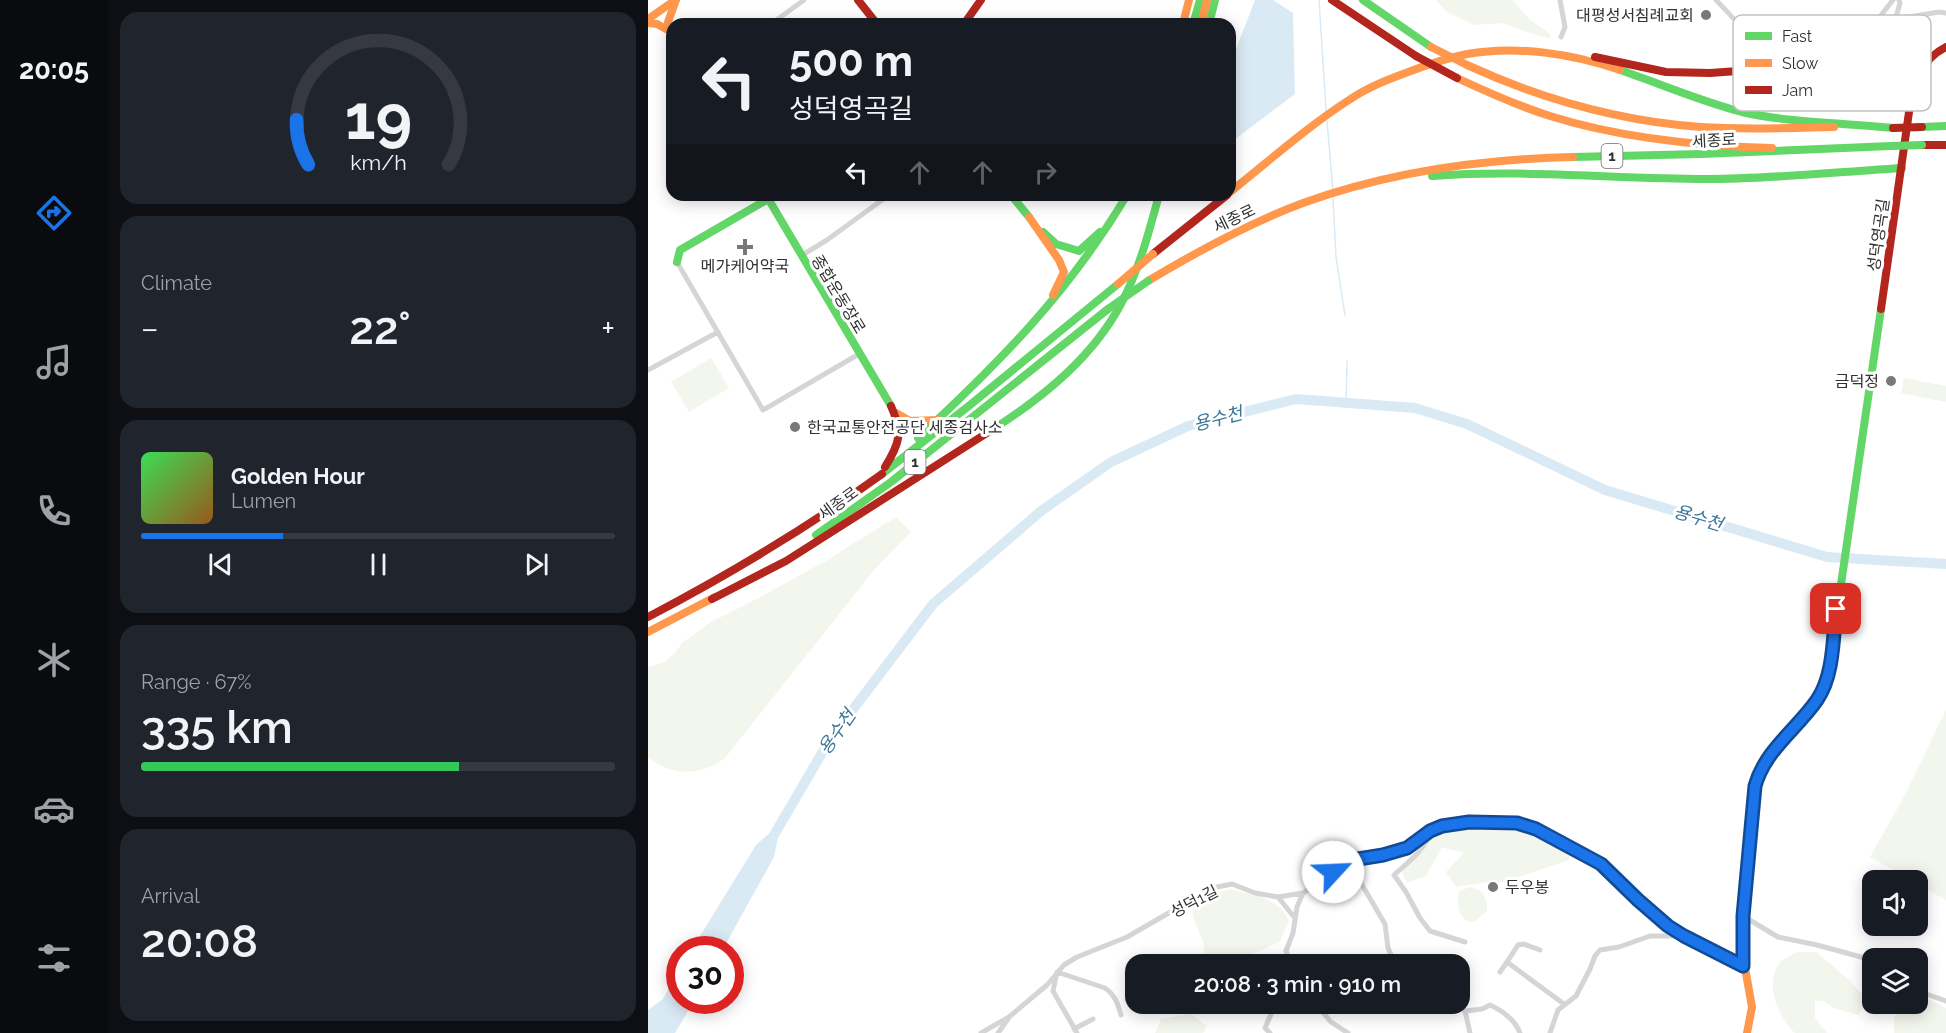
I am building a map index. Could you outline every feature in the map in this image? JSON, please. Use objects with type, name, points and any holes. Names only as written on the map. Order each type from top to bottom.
[{"type":"main road","points":[[648,21],[676,0]]},
{"type":"main road","points":[[668,18],[676,0]]},
{"type":"main road","points":[[858,0],[872,18]]},
{"type":"main road","points":[[968,18],[981,0]]},
{"type":"main road","points":[[1184,18],[1189,0]]},
{"type":"main road","points":[[1195,18],[1200,0]]},
{"type":"main road","points":[[1202,18],[1207,0]]},
{"type":"main road","points":[[1210,18],[1215,0]]},
{"type":"main road","points":[[1332,0],[1416,56],[1457,78],[1547,115],[1643,137],[1701,144],[1846,148]]},
{"type":"main road","points":[[1363,0],[1431,47],[1486,74],[1554,99],[1648,121],[1701,127],[1770,129],[1875,126]]},
{"type":"main road","points":[[648,21],[666,30]]},
{"type":"main road","points":[[1931,56],[1946,47]]},
{"type":"main road","points":[[1545,53],[1562,52],[1666,72],[1733,71]]},
{"type":"main road","name":"세종로","points":[[1236,188],[1348,100],[1400,75],[1467,54],[1545,53],[1599,64],[1683,94],[1733,108]]},
{"type":"main road","name":"세종로","points":[[1742,111],[1801,120],[1893,128],[1946,126]]},
{"type":"main road","name":"성덕영곡길","points":[[1743,916],[1755,786],[1760,771],[1777,746],[1818,699],[1829,667],[1910,111]]},
{"type":"main road","name":"세종로","points":[[648,632],[712,599],[783,557],[870,497],[1108,309],[1148,282],[1247,226],[1314,200],[1357,186],[1420,171],[1472,164],[1530,159],[1946,145]]},
{"type":"main road","points":[[1379,181],[1484,171],[1706,179],[1902,168]]},
{"type":"main road","points":[[677,262],[680,250],[762,201]]},
{"type":"main road","name":"종합운동장로","points":[[773,201],[801,256],[891,406]]},
{"type":"main road","points":[[1016,201],[1059,260],[1064,272],[1058,288],[1038,320]]},
{"type":"main road","points":[[862,487],[980,381],[1038,320],[1070,282],[1124,201]]},
{"type":"main road","points":[[712,599],[786,561],[815,543],[1017,414],[1062,380],[1103,333],[1118,309],[1132,281],[1158,201]]},
{"type":"main road","name":"세종로","points":[[648,617],[709,585],[817,520],[931,435],[1219,201]]},
{"type":"main road","points":[[1029,218],[1056,244],[1078,251],[1115,217]]},
{"type":"main road","points":[[891,406],[898,416],[913,423],[938,420]]},
{"type":"main road","points":[[885,468],[895,450],[901,432],[891,406]]},
{"type":"main road","points":[[1743,916],[1743,966],[1750,983],[1753,1013],[1747,1033]]},
{"type":"street","points":[[779,18],[804,0]]},
{"type":"street","points":[[1560,0],[1565,27],[1561,37]]},
{"type":"street","points":[[1716,0],[1733,18]]},
{"type":"street","points":[[1881,15],[1893,0]]},
{"type":"street","points":[[1897,15],[1899,0]]},
{"type":"street","points":[[1921,15],[1946,13]]},
{"type":"street","points":[[801,256],[881,201]]},
{"type":"street","points":[[677,262],[764,410],[859,354]]},
{"type":"street","points":[[648,370],[718,332]]},
{"type":"street","name":"성덕1길","points":[[981,1033],[1009,1017],[1077,957],[1127,937],[1212,888],[1232,884],[1255,893],[1278,897],[1303,892],[1352,860],[1407,848],[1430,831],[1454,823],[1517,823],[1536,829],[1601,864],[1668,926],[1743,966]]},
{"type":"street","points":[[1430,831],[1428,840],[1420,850],[1394,875],[1430,931],[1465,942]]},
{"type":"street","points":[[1357,860],[1361,883],[1385,924],[1391,954]]},
{"type":"street","points":[[1287,954],[1286,951],[1293,933],[1294,917],[1303,892]]},
{"type":"street","points":[[1278,897],[1294,917]]},
{"type":"street","points":[[1743,916],[1778,938],[1817,945],[1862,957]]},
{"type":"street","name":"성덕1길","points":[[1550,1033],[1558,1010],[1576,996],[1600,950],[1619,947],[1650,936],[1684,936]]},
{"type":"street","points":[[1500,972],[1518,945],[1524,944],[1540,950]]},
{"type":"street","points":[[1507,962],[1564,1004]]},
{"type":"street","points":[[1093,1019],[1075,1031],[1053,991],[1058,972],[1112,992],[1121,1015]]},
{"type":"street","points":[[1928,995],[1946,1002]]},
{"type":"street","points":[[1470,1033],[1465,1011],[1482,1009],[1490,1005],[1503,1012],[1516,1024],[1520,1033]]},
{"type":"street","points":[[1270,1033],[1265,1028],[1272,1014]]},
{"type":"street","points":[[1324,1014],[1331,1022],[1348,1033]]},
{"type":"street","points":[[999,1033],[1009,1017]]},
{"type":"shaded area","points":[[1255,0],[1273,0],[1293,13],[1295,94],[1236,138],[1236,49]]},
{"type":"shaded area","points":[[1436,0],[1512,0],[1529,19],[1549,33],[1551,38],[1502,23],[1474,25],[1447,12]]},
{"type":"shaded area","points":[[711,358],[729,388],[689,412],[671,382]]},
{"type":"shaded area","points":[[1904,378],[1946,386],[1946,402],[1901,393]]},
{"type":"shaded area","points":[[896,517],[911,532],[874,570],[725,758],[706,768],[686,772],[667,768],[648,757],[648,667],[665,662],[682,643],[711,622],[824,562]]},
{"type":"shaded area","points":[[1946,710],[1946,900],[1928,890],[1928,870],[1893,870],[1870,857],[1905,795]]},
{"type":"shaded area","points":[[781,823],[774,857],[730,936],[700,936],[756,845]]},
{"type":"shaded area","points":[[1451,828],[1516,828],[1537,835],[1570,852],[1569,860],[1504,882],[1456,887],[1446,872],[1464,853],[1442,847],[1426,876],[1407,883],[1402,872],[1431,835]]},
{"type":"shaded area","points":[[1471,887],[1484,895],[1487,911],[1475,921],[1469,922],[1461,914],[1458,894],[1461,890]]},
{"type":"shaded area","points":[[1231,889],[1272,902],[1285,913],[1289,921],[1280,941],[1251,954],[1205,954],[1203,941],[1193,918],[1192,907],[1209,894]]},
{"type":"shaded area","points":[[1797,952],[1816,952],[1848,979],[1862,994],[1862,1009],[1858,1015],[1834,1008],[1823,1001],[1815,1001],[1815,1018],[1827,1033],[1795,1033],[1779,1010],[1773,990],[1775,971],[1786,958]]},
{"type":"shaded area","points":[[666,994],[666,1014],[686,1014],[675,1033],[648,1033],[648,1010],[663,999]]},
{"type":"shaded area","points":[[1928,999],[1946,1008],[1946,1033],[1894,1033],[1894,1017],[1897,1014],[1928,1014]]},
{"type":"shaded area","points":[[1191,1014],[1207,1026],[1203,1033],[1155,1033],[1161,1019]]},
{"type":"waterway","points":[[1319,0],[1326,110]]},
{"type":"waterway","points":[[1327,121],[1333,191]]},
{"type":"waterway","points":[[1333,198],[1336,257],[1345,315]]},
{"type":"waterway","points":[[1346,403],[1347,361]]},
{"type":"waterway","name":"용수천","points":[[774,835],[829,741],[933,604],[1041,511],[1111,462],[1188,426],[1296,399],[1415,408],[1467,424],[1605,490],[1827,557],[1946,564]]},
{"type":"traffic: fast","points":[[1195,18],[1200,0]]},
{"type":"traffic: fast","points":[[1210,18],[1215,0]]},
{"type":"traffic: fast","points":[[1363,0],[1431,47]]},
{"type":"traffic: fast","points":[[1620,70],[1733,110]]},
{"type":"traffic: fast","points":[[1738,111],[1798,121],[1893,128]]},
{"type":"traffic: fast","points":[[1922,127],[1946,126]]},
{"type":"traffic: fast","points":[[1891,146],[1922,145]]},
{"type":"traffic: fast","points":[[1573,157],[1891,146]]},
{"type":"traffic: fast","points":[[1432,176],[1501,174],[1730,179],[1902,168]]},
{"type":"traffic: fast","points":[[677,262],[680,250],[765,201]]},
{"type":"traffic: fast","points":[[770,201],[891,406]]},
{"type":"traffic: fast","points":[[1016,201],[1029,217]]},
{"type":"traffic: fast","points":[[918,438],[977,382],[1032,324],[1081,263],[1123,201]]},
{"type":"traffic: fast","points":[[998,426],[1051,387],[1083,357],[1110,323],[1133,278],[1157,201]]},
{"type":"traffic: fast","points":[[1043,232],[1056,244],[1079,251],[1100,232]]},
{"type":"traffic: fast","points":[[1108,309],[1148,281]]},
{"type":"traffic: fast","points":[[882,474],[1118,284]]},
{"type":"traffic: fast","points":[[816,535],[891,482],[1108,309]]},
{"type":"traffic: fast","points":[[1810,710],[1822,690],[1829,667],[1881,309]]},
{"type":"traffic: slow","points":[[669,18],[676,0]]},
{"type":"traffic: slow","points":[[1184,18],[1189,0]]},
{"type":"traffic: slow","points":[[1202,18],[1207,0]]},
{"type":"traffic: slow","points":[[648,19],[674,1]]},
{"type":"traffic: slow","points":[[648,23],[657,24],[666,29]]},
{"type":"traffic: slow","points":[[1431,47],[1467,65]]},
{"type":"traffic: slow","points":[[1236,187],[1303,133],[1356,95],[1387,80],[1439,61],[1467,54],[1505,50],[1583,59],[1620,70]]},
{"type":"traffic: slow","points":[[1467,65],[1552,98],[1640,120],[1718,128],[1834,127]]},
{"type":"traffic: slow","points":[[1457,78],[1538,112],[1577,124],[1688,143],[1772,148]]},
{"type":"traffic: slow","points":[[1148,281],[1243,229],[1303,203],[1336,192],[1402,175],[1437,169],[1471,164],[1573,157]]},
{"type":"traffic: slow","points":[[1029,217],[1059,260],[1064,272],[1053,295]]},
{"type":"traffic: slow","points":[[1118,284],[1153,254]]},
{"type":"traffic: slow","points":[[896,413],[910,421],[938,420]]},
{"type":"traffic: slow","points":[[648,632],[715,597]]},
{"type":"traffic: slow","points":[[1747,1033],[1752,1007],[1742,951],[1742,919],[1755,786],[1766,761],[1810,710]]},
{"type":"traffic: jam","points":[[858,0],[872,18]]},
{"type":"traffic: jam","points":[[968,18],[981,0]]},
{"type":"traffic: jam","points":[[1332,0],[1416,56]]},
{"type":"traffic: jam","points":[[1931,58],[1946,47]]},
{"type":"traffic: jam","points":[[1416,56],[1457,78]]},
{"type":"traffic: jam","points":[[1595,57],[1666,72],[1733,71]]},
{"type":"traffic: jam","points":[[1881,309],[1909,111]]},
{"type":"traffic: jam","points":[[1893,128],[1922,127]]},
{"type":"traffic: jam","points":[[1922,145],[1946,145]]},
{"type":"traffic: jam","points":[[1153,254],[1219,201]]},
{"type":"traffic: jam","points":[[885,467],[898,438],[897,424],[891,406]]},
{"type":"traffic: jam","points":[[712,599],[786,561],[998,426]]},
{"type":"traffic: jam","points":[[648,617],[768,550],[882,474]]},
{"type":"place","name":"대평성서침례교회","points":[[1706,15]]},
{"type":"place","name":"메가케어약국","points":[[745,247]]},
{"type":"place","name":"금덕정","points":[[1891,381]]},
{"type":"place","name":"한국교통안전공단 세종검사소","points":[[795,427]]},
{"type":"place","name":"두우봉","points":[[1493,887]]},
{"type":"route","points":[[1333,872],[1352,860],[1407,848],[1430,831],[1442,826],[1469,822],[1517,823],[1536,829],[1601,864],[1668,926],[1743,966],[1743,916],[1755,786],[1760,771],[1777,746],[1818,699],[1824,686],[1829,667],[1836,609]]}]
